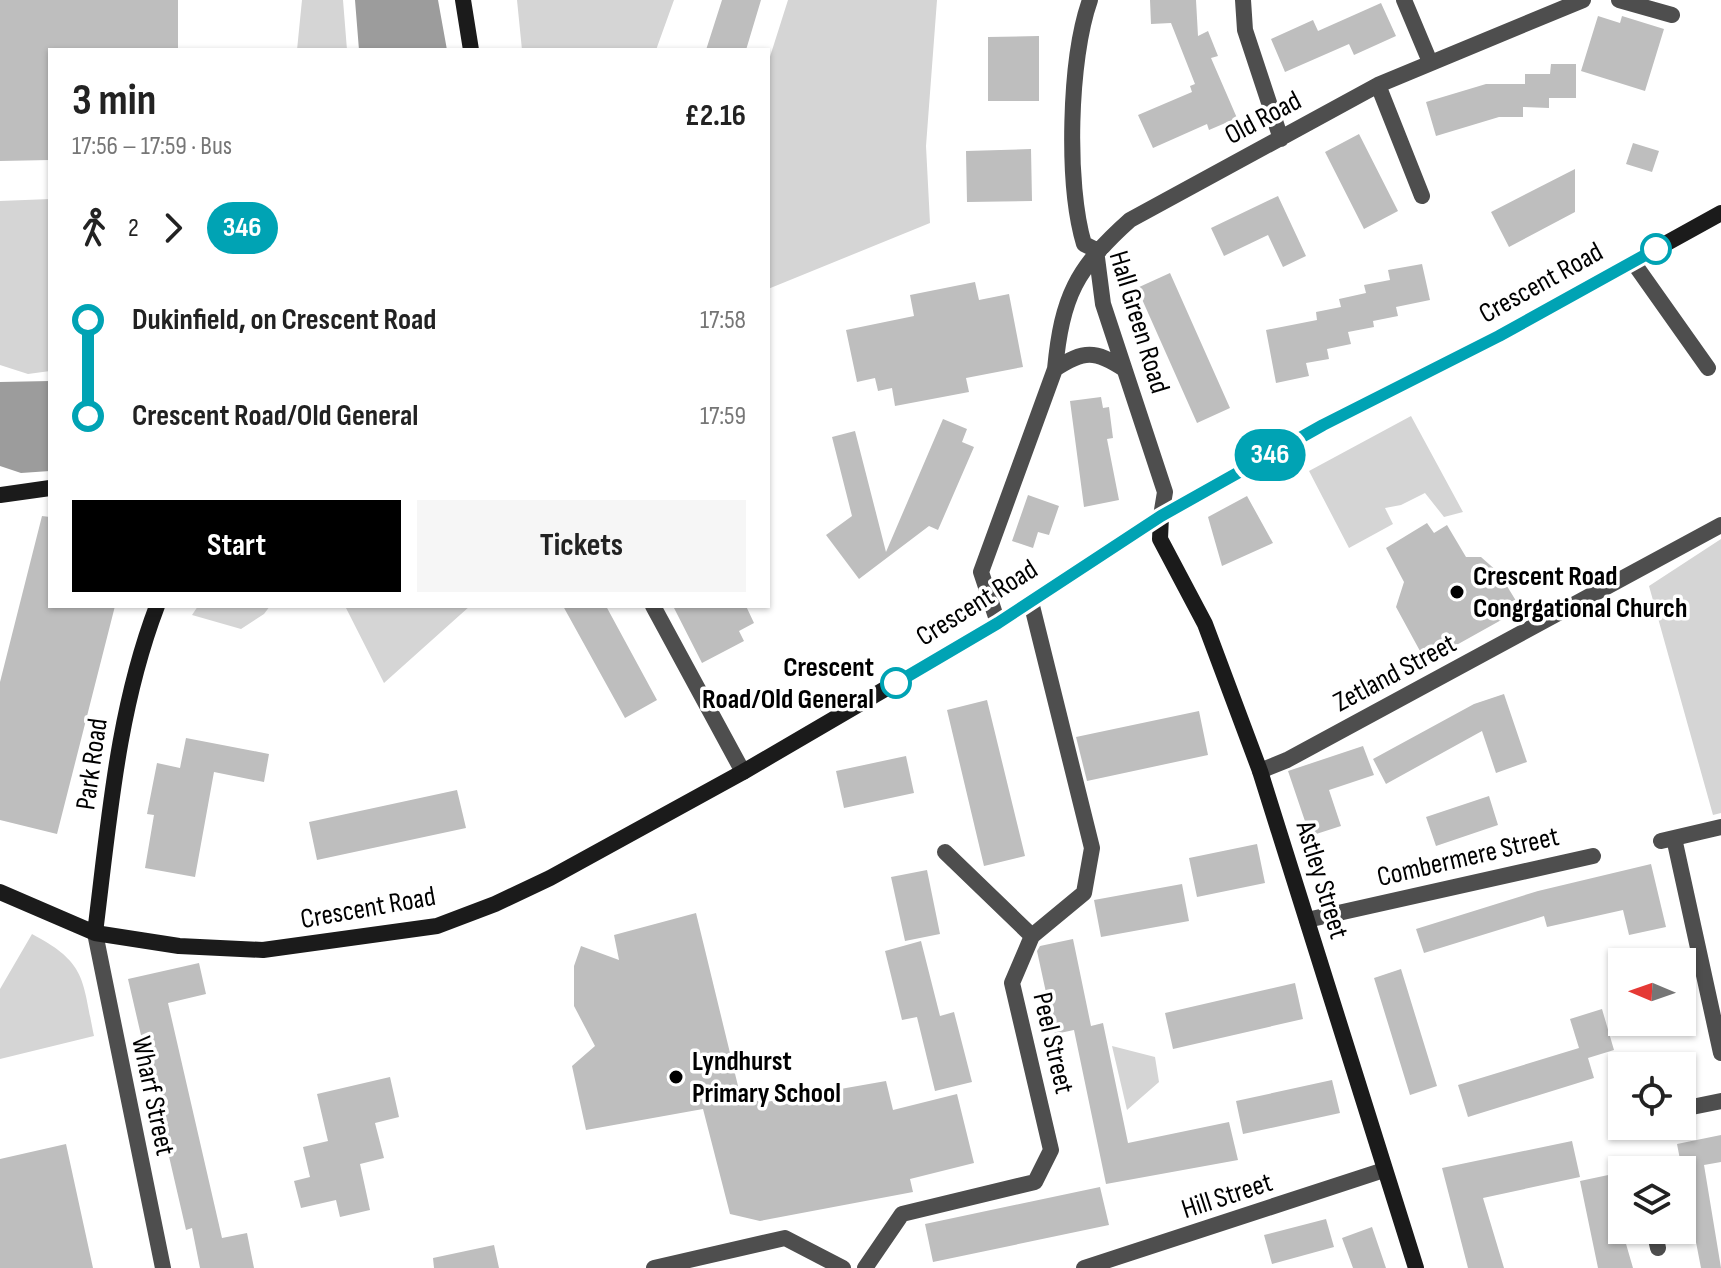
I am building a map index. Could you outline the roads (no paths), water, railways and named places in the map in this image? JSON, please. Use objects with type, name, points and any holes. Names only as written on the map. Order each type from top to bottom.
[{"type":"main road","points":[[463,0],[471,48]]},
{"type":"main road","name":"Crescent Road","points":[[0,892],[95,933],[179,946],[263,950],[437,926],[550,878],[743,772],[998,623],[1161,516],[1323,425],[1499,336],[1721,213]]},
{"type":"main road","points":[[0,495],[48,488]]},
{"type":"main road","name":"Astley Street","points":[[1161,516],[1160,539],[1205,624],[1260,771],[1416,1268]]},
{"type":"main road","name":"Park Road","points":[[95,933],[120,732],[139,654],[156,608]]},
{"type":"street","name":"Hall Green Road","points":[[1090,0],[1084,17],[1074,90],[1076,219],[1084,244],[1096,250],[1103,304],[1165,492],[1161,516]]},
{"type":"street","points":[[1243,0],[1245,30],[1281,139]]},
{"type":"street","points":[[1404,0],[1430,62]]},
{"type":"street","name":"Old Road","points":[[998,623],[981,572],[1055,369],[1058,335],[1069,299],[1080,271],[1096,250],[1130,220],[1378,85],[1583,0]]},
{"type":"street","points":[[1619,0],[1672,15]]},
{"type":"street","points":[[1378,85],[1422,196]]},
{"type":"street","points":[[1633,262],[1708,368]]},
{"type":"street","points":[[1055,369],[1077,355],[1098,355],[1124,369]]},
{"type":"street","name":"Zetland Street","points":[[1260,771],[1301,753],[1721,525]]},
{"type":"street","name":"Peel Street","points":[[865,1268],[902,1214],[1035,1182],[1051,1150],[1012,983],[1032,936],[1084,893],[1092,848],[1031,602]]},
{"type":"street","points":[[654,608],[743,772]]},
{"type":"street","points":[[1721,827],[1667,839],[1698,948],[1721,1053]]},
{"type":"street","points":[[945,852],[1032,936]]},
{"type":"street","name":"Combermere Street","points":[[1307,920],[1593,856]]},
{"type":"street","name":"Wharf Street","points":[[95,933],[163,1268]]},
{"type":"street","points":[[1696,1106],[1721,1101]]},
{"type":"street","name":"Hill Street","points":[[1084,1268],[1384,1170]]},
{"type":"street","points":[[654,1268],[785,1238],[843,1268]]},
{"type":"street","points":[[1657,1244],[1658,1248]]},
{"type":"place","name":"Crescent Road Congrgational Church","points":[[1457,592]]},
{"type":"place","name":"Crescent Road/Old General","points":[[896,683]]},
{"type":"place","name":"Lyndhurst Primary School","points":[[676,1077]]}]
